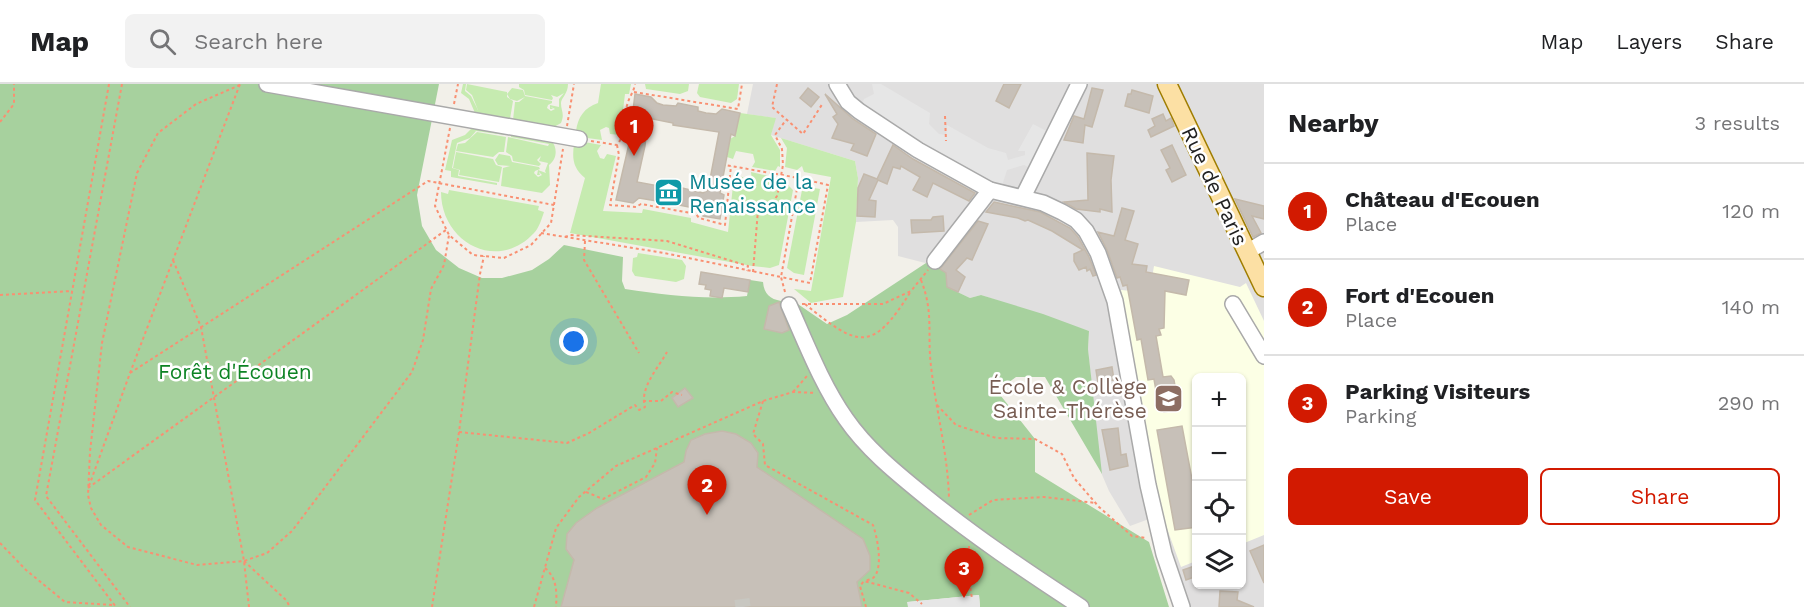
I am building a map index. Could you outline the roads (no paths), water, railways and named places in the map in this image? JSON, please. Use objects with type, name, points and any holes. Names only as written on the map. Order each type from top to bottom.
[{"type":"main road","name":"Rue de Paris","points":[[1167,84],[1264,287]]},
{"type":"street","points":[[267,84],[572,138]]},
{"type":"street","points":[[837,84],[848,102],[859,111],[918,150],[990,190],[1043,203],[1076,220],[1086,231],[1098,254],[1115,301],[1148,485],[1161,540],[1182,607]]},
{"type":"street","points":[[1023,198],[1079,84]]},
{"type":"street","points":[[935,261],[990,190]]},
{"type":"street","points":[[1247,252],[1264,242]]},
{"type":"street","points":[[1233,304],[1264,356]]},
{"type":"street","points":[[789,305],[830,393],[846,420],[871,450],[958,524],[1082,607]]},
{"type":"tunnel","points":[[742,599],[743,607]]},
{"type":"place","name":"Château d'Ecouen","points":[[634,156]]},
{"type":"place","name":"Musée de la Renaissance","points":[[668,193]]},
{"type":"place","name":"École & Collège Sainte-Thérèse","points":[[1168,398]]},
{"type":"place","name":"Fort d'Ecouen","points":[[707,515]]},
{"type":"place","name":"Parking Visiteurs","points":[[964,598]]},
{"type":"park label","name":"Forêt d'Écouen","points":[[235,371]]}]
